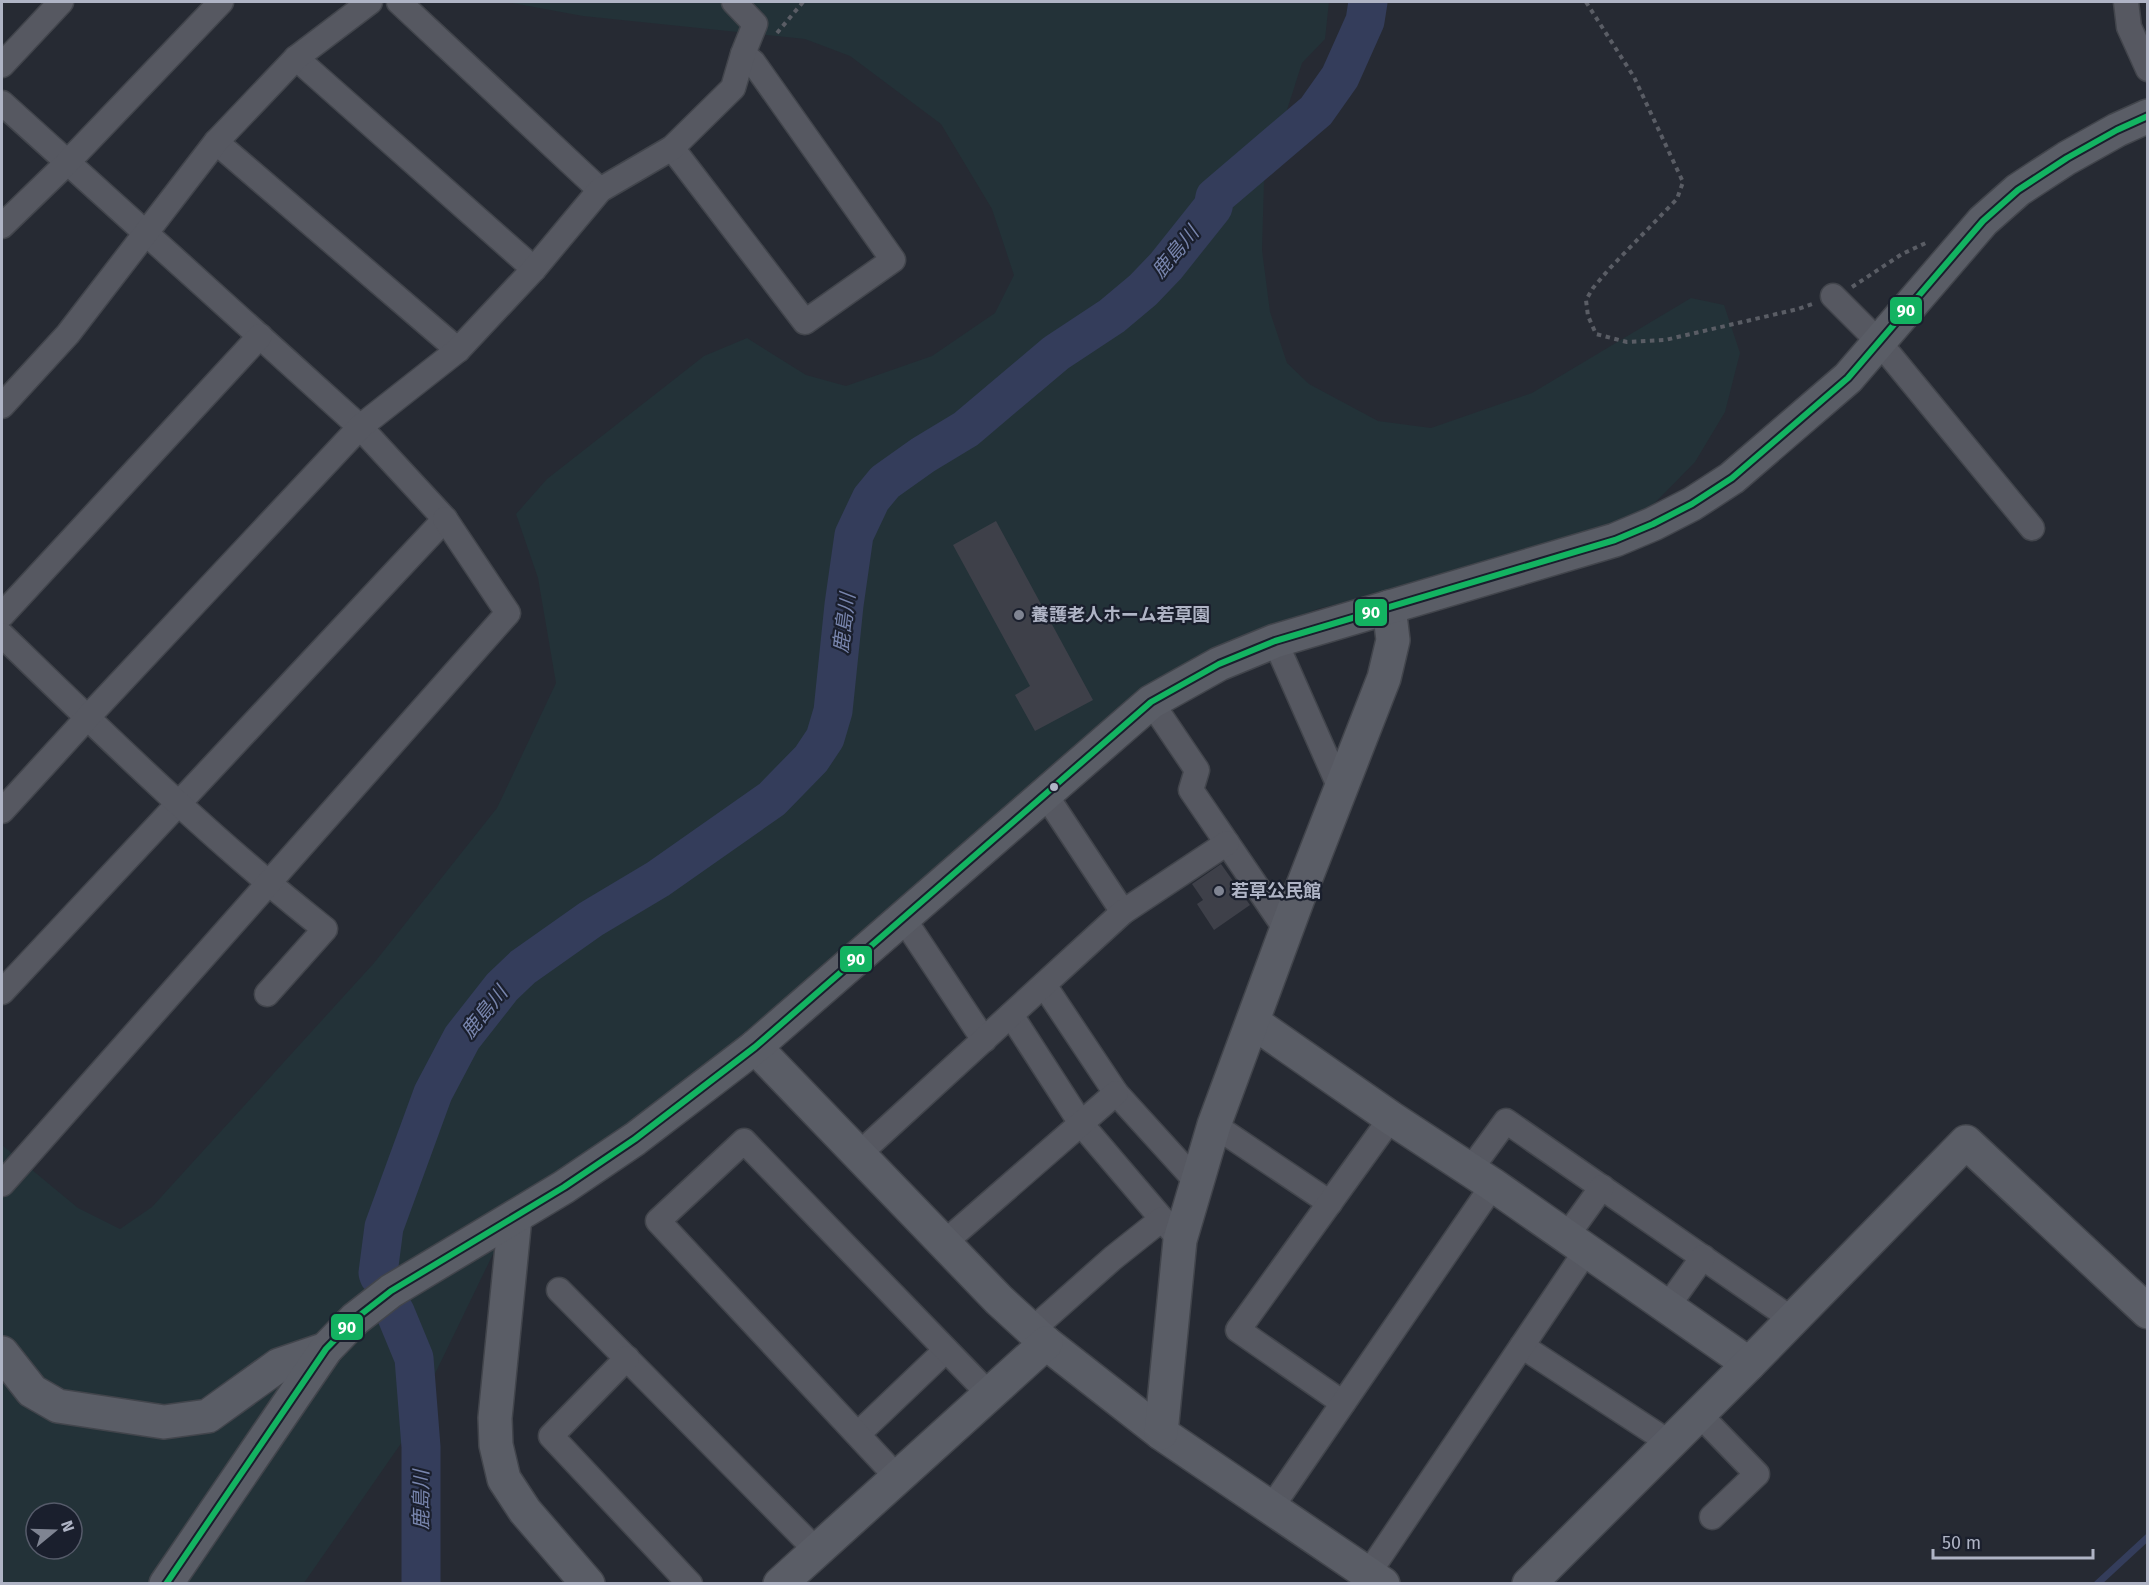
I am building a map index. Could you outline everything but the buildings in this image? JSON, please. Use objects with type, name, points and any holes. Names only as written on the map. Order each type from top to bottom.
[{"type":"street","points":[[2,65],[61,2]]},
{"type":"street","points":[[2,226],[66,164],[221,2]]},
{"type":"street","points":[[2,406],[68,334],[216,142],[296,58],[370,2]]},
{"type":"street","points":[[399,2],[600,190]]},
{"type":"street","points":[[2,811],[360,427],[458,350],[534,269],[600,190],[672,148],[733,88],[755,24],[734,2]]},
{"type":"street","points":[[2126,2],[2129,27],[2148,69]]},
{"type":"street","points":[[672,148],[806,322],[893,260],[753,62],[743,54]]},
{"type":"street","points":[[296,58],[534,269]]},
{"type":"street","points":[[2,103],[66,164],[360,427],[445,519],[508,612],[2,1184]]},
{"type":"street","points":[[165,1584],[326,1350],[355,1319],[391,1291],[515,1217],[635,1140],[755,1047],[1151,702],[1220,664],[1275,641],[1615,540],[1692,504],[1732,478],[1848,378],[1983,220],[2018,190],[2067,158],[2117,130],[2148,116]]},
{"type":"street","points":[[216,142],[458,350]]},
{"type":"street","points":[[1833,296],[1879,342],[2032,528]]},
{"type":"street","points":[[2,615],[260,336]]},
{"type":"street","points":[[2,993],[445,519]]},
{"type":"street","points":[[1161,1433],[1171,1229],[1196,1181],[1214,1125],[1340,788],[1384,678],[1393,640],[1389,607]]},
{"type":"street","points":[[2,635],[87,718],[267,884],[326,929],[267,994]]},
{"type":"street","points":[[1275,641],[1340,788]]},
{"type":"street","points":[[1151,702],[1197,770],[1191,790],[1287,931]]},
{"type":"street","points":[[1045,794],[1123,912]]},
{"type":"street","points":[[858,1155],[1123,912],[1227,843]]},
{"type":"street","points":[[903,918],[984,1040]]},
{"type":"street","points":[[1044,985],[1116,1093],[1196,1181]]},
{"type":"street","points":[[1011,1015],[1082,1125],[1171,1229]]},
{"type":"street","points":[[1253,1023],[1749,1364]]},
{"type":"street","points":[[755,1047],[944,1243],[1039,1336],[1161,1433],[1375,1579],[1522,1346],[1576,1244],[1602,1187]]},
{"type":"street","points":[[944,1243],[1116,1093]]},
{"type":"street","points":[[1343,1404],[1238,1330],[1391,1118]]},
{"type":"street","points":[[1271,1508],[1343,1404],[1481,1178],[1506,1121],[1793,1320]]},
{"type":"street","points":[[1214,1125],[1330,1203]]},
{"type":"street","points":[[897,1477],[658,1221],[744,1141],[988,1395]]},
{"type":"street","points":[[1529,1584],[1793,1320],[1966,1142],[2148,1312]]},
{"type":"street","points":[[515,1217],[495,1418],[496,1445],[504,1479],[525,1510],[588,1584]]},
{"type":"street","points":[[780,1584],[988,1395],[1039,1336],[1113,1258],[1171,1229]]},
{"type":"street","points":[[1667,1307],[1703,1257]]},
{"type":"street","points":[[559,1290],[816,1550]]},
{"type":"street","points":[[1522,1346],[1670,1443]]},
{"type":"street","points":[[2,1353],[32,1391],[58,1406],[164,1422],[208,1416],[279,1365],[326,1350]]},
{"type":"street","points":[[858,1434],[946,1350]]},
{"type":"street","points":[[627,1358],[551,1436],[690,1584]]},
{"type":"street","points":[[1699,1414],[1757,1474],[1712,1517]]},
{"type":"path","points":[[1586,2],[1634,77],[1683,182],[1677,199],[1610,268],[1586,300],[1588,316],[1596,334],[1627,342],[1665,339],[1798,309],[1846,291],[1902,254],[1938,238]]},
{"type":"shaded area","points":[[506,2],[1329,2],[1325,39],[1302,63],[1264,182],[1262,250],[1270,312],[1287,363],[1309,384],[1378,421],[1431,428],[1532,393],[1691,298],[1724,305],[1740,353],[1725,412],[1695,462],[1643,515],[1601,540],[1317,609],[1244,640],[1108,723],[933,869],[493,1254],[402,1442],[304,1583],[2,1583],[2,1145],[78,1208],[120,1229],[152,1207],[374,963],[497,808],[556,683],[538,578],[516,514],[547,479],[704,356],[747,338],[806,375],[846,386],[932,356],[995,313],[1014,275],[992,209],[941,124],[850,56],[805,39],[583,16]]},
{"type":"waterway","name":"鹿島川","points":[[379,1276],[384,1227],[433,1093],[462,1038],[502,987],[523,967],[591,919],[658,879],[772,799],[811,759],[825,738],[833,711],[854,535],[871,499],[885,482],[966,429],[1056,353],[1112,316],[1143,290],[1166,266],[1213,207],[1215,197],[1316,111],[1340,77],[1365,21],[1368,2]]},
{"type":"waterway","name":"鹿島川","points":[[395,1312],[414,1358],[421,1447],[421,1584]]},
{"type":"waterway","points":[[2097,1584],[2148,1537]]},
{"type":"transit line","name":"90","points":[[166,1584],[326,1349],[355,1319],[391,1291],[564,1187],[635,1139],[755,1047],[1151,702],[1219,664],[1275,641],[1615,540],[1692,504],[1732,478],[1848,378],[1983,221],[2018,190],[2067,158],[2117,130],[2148,116]]},
{"type":"place","name":"養護老人ホーム若草園","points":[[1019,615]]},
{"type":"place","name":"若草公民館","points":[[1219,891]]}]
